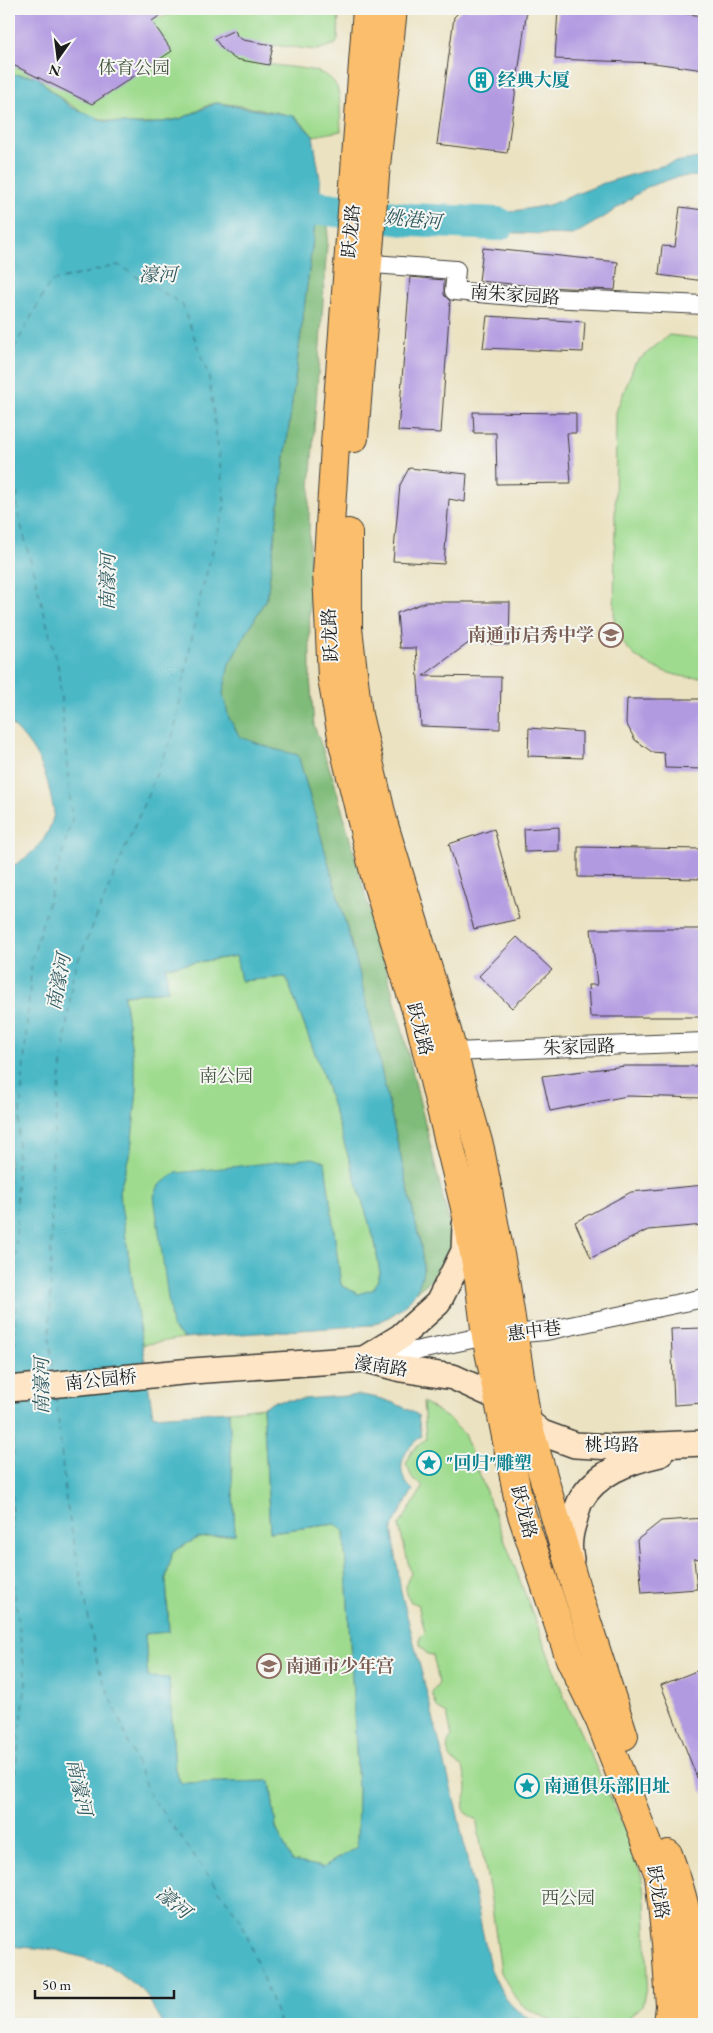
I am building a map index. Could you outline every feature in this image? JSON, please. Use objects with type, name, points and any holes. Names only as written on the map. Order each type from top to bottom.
[{"type":"main road","name":"跃龙路","points":[[367,9],[365,174],[327,574],[332,678],[343,743],[376,880],[420,1023],[466,1212],[479,1279],[486,1336],[521,1512],[566,1650],[600,1721],[659,1875],[666,1943],[679,2015]]},
{"type":"main road","name":"跃龙路","points":[[365,174],[393,9]]},
{"type":"main road","name":"跃龙路","points":[[359,252],[347,548],[348,628],[358,715],[384,825],[453,1052],[480,1149],[515,1335],[527,1421],[576,1588],[618,1718],[677,1878],[686,1913],[690,1965],[679,2015]]},
{"type":"street","name":"南朱家园路","points":[[359,252],[456,270],[454,291],[525,297],[704,305]]},
{"type":"street","name":"朱家园路","points":[[453,1052],[704,1042]]},
{"type":"street","points":[[364,1359],[400,1337],[438,1303],[464,1251],[466,1212]]},
{"type":"street","name":"惠中巷","points":[[364,1359],[415,1351],[486,1336],[546,1331],[704,1298]]},
{"type":"street","name":"濠南路","points":[[192,1370],[364,1359],[401,1369],[453,1377],[499,1398],[527,1421]]},
{"type":"street","name":"南公园桥","points":[[9,1390],[192,1370]]},
{"type":"street","name":"桃坞路","points":[[527,1421],[542,1433],[576,1445],[614,1447],[704,1443]]},
{"type":"street","points":[[576,1588],[569,1550],[572,1527],[579,1503],[594,1483],[616,1467],[704,1443]]},
{"type":"green space","name":"体育公园","points":[[9,9],[86,9],[91,16],[113,12],[114,9],[152,9],[161,18],[176,11],[175,9],[339,9],[338,39],[336,44],[317,50],[273,45],[269,64],[319,72],[328,77],[338,91],[341,131],[313,136],[302,123],[291,115],[221,103],[206,106],[183,118],[157,123],[119,123],[101,119],[68,103],[37,76],[9,74]]},
{"type":"green space","points":[[316,216],[329,216],[309,503],[310,677],[314,725],[334,781],[399,1016],[455,1247],[448,1266],[416,1292],[423,1269],[421,1247],[359,971],[298,755],[273,749],[240,737],[228,718],[223,694],[229,664],[267,597]]},
{"type":"green space","points":[[669,335],[704,339],[704,676],[696,677],[668,673],[642,661],[614,633],[616,412],[635,363]]},
{"type":"green space","name":"南公园","points":[[237,956],[241,981],[286,977],[322,1072],[375,1242],[380,1274],[374,1289],[358,1294],[341,1285],[325,1162],[172,1327],[184,1338],[142,1345],[119,1192],[131,1149],[137,1089],[124,995],[168,991],[166,967]]},
{"type":"green space","name":"西公园","points":[[423,1402],[449,1419],[464,1434],[567,1704],[624,1827],[642,1877],[645,1902],[648,1978],[642,2006],[626,2020],[615,2024],[564,2024],[544,2017],[523,2006],[511,1991],[501,1972],[490,1893],[476,1819],[470,1816],[464,1808],[467,1783],[463,1767],[451,1759],[447,1750],[452,1737],[447,1714],[437,1708],[432,1693],[439,1683],[433,1655],[427,1654],[420,1645],[420,1637],[425,1632],[418,1605],[411,1602],[407,1595],[406,1584],[411,1574],[399,1526],[424,1486],[413,1480],[406,1464],[412,1451],[426,1439]]},
{"type":"green space","points":[[263,1407],[270,1532],[336,1524],[344,1532],[358,1788],[357,1847],[323,1867],[291,1861],[276,1828],[270,1781],[181,1783],[175,1770],[169,1678],[148,1678],[145,1634],[169,1631],[166,1578],[173,1551],[198,1538],[235,1534],[229,1411]]},
{"type":"water","name":"濠河","points":[[9,74],[37,76],[50,90],[71,107],[104,121],[143,125],[180,119],[216,103],[294,116],[313,136],[320,179],[320,208],[316,216],[267,597],[229,664],[223,694],[229,718],[240,737],[273,749],[298,755],[359,971],[421,1247],[423,1264],[421,1280],[412,1298],[398,1311],[372,1325],[184,1338],[172,1327],[154,1196],[159,1185],[176,1173],[313,1158],[325,1162],[341,1285],[358,1294],[374,1289],[380,1274],[375,1242],[322,1072],[286,977],[241,981],[236,956],[166,967],[168,991],[124,995],[137,1089],[131,1149],[119,1192],[153,1416],[229,1411],[235,1534],[198,1538],[173,1551],[166,1578],[169,1632],[145,1634],[148,1677],[169,1678],[175,1770],[181,1783],[270,1781],[276,1828],[292,1861],[323,1867],[357,1847],[358,1788],[344,1532],[336,1524],[270,1532],[263,1407],[276,1401],[360,1395],[390,1402],[418,1415],[421,1437],[409,1448],[402,1462],[403,1476],[413,1490],[392,1527],[401,1592],[457,1811],[490,1967],[504,1996],[510,2003],[524,2015],[545,2024],[163,2024],[145,1993],[109,1965],[56,1950],[9,1946],[9,868],[31,853],[42,841],[47,834],[54,812],[46,776],[37,756],[25,738],[9,722]]},
{"type":"water","points":[[704,157],[704,176],[677,177],[647,187],[606,216],[573,235],[462,231],[394,232],[549,205],[604,183],[675,162]]},
{"type":"building","name":"体育公园","points":[[9,9],[169,9],[152,21],[172,51],[92,104],[9,63]]},
{"type":"building","name":"经典大厦","points":[[462,9],[527,9],[507,153],[437,144],[454,17]]},
{"type":"building","points":[[558,9],[648,9],[704,16],[704,70],[654,63],[555,59]]},
{"type":"building","points":[[235,30],[237,36],[243,40],[273,45],[269,65],[235,59],[223,50],[215,39]]},
{"type":"building","points":[[680,207],[704,210],[704,281],[659,275],[662,246],[675,247]]},
{"type":"building","points":[[483,248],[618,262],[615,290],[544,287],[479,281]]},
{"type":"building","points":[[410,277],[444,280],[444,295],[450,301],[441,433],[398,431]]},
{"type":"building","points":[[487,316],[585,322],[583,352],[483,348]]},
{"type":"building","points":[[473,412],[576,413],[576,433],[567,433],[571,483],[497,484],[496,433],[474,433]]},
{"type":"building","points":[[409,468],[467,474],[465,502],[449,499],[444,564],[393,561],[400,485]]},
{"type":"building","points":[[426,602],[510,602],[509,645],[470,642],[423,676],[501,677],[500,729],[421,726],[416,648],[400,648],[397,613]]},
{"type":"building","points":[[627,699],[704,699],[704,769],[665,768],[664,753],[652,752],[635,740],[626,723]]},
{"type":"building","points":[[529,728],[582,732],[582,758],[528,756]]},
{"type":"building","points":[[559,827],[559,851],[525,852],[524,829]]},
{"type":"building","points":[[494,829],[519,919],[474,929],[449,844]]},
{"type":"building","points":[[578,847],[704,849],[704,879],[578,877]]},
{"type":"building","points":[[591,929],[704,929],[704,1017],[590,1017],[588,985],[597,985]]},
{"type":"building","points":[[517,937],[552,970],[512,1008],[479,976]]},
{"type":"building","points":[[625,1066],[704,1066],[704,1098],[627,1096],[550,1111],[542,1076]]},
{"type":"building","points":[[704,1185],[704,1225],[648,1230],[591,1258],[575,1222],[631,1192]]},
{"type":"building","points":[[704,1328],[704,1403],[674,1405],[671,1329]]},
{"type":"building","points":[[704,1518],[704,1558],[694,1559],[697,1589],[642,1593],[637,1540],[661,1521]]},
{"type":"building","points":[[704,1668],[704,1793],[703,1793],[661,1685]]},
{"type":"waterway","name":"姚港河","points":[[276,217],[320,208],[411,220],[498,224]]},
{"type":"ferry route","points":[[9,358],[50,282],[118,265],[182,304],[209,377],[225,505],[198,605],[174,732],[73,973],[52,1151],[50,1339],[53,1373]]},
{"type":"ferry route","points":[[9,361],[18,513],[58,666],[72,819],[32,959],[17,1154],[15,1376]]},
{"type":"ferry route","points":[[56,1397],[66,1501],[98,1666],[149,1794],[241,1920],[280,2024]]},
{"type":"ferry route","points":[[9,1783],[15,1773],[26,1683],[11,1564],[14,1400]]},
{"type":"place","name":"经典大厦","points":[[481,80]]},
{"type":"place","name":"南通市启秀中学","points":[[611,635]]},
{"type":"place","name":"\"回归\"雕塑","points":[[429,1463]]},
{"type":"place","name":"南通市少年宫","points":[[269,1666]]},
{"type":"place","name":"南通俱乐部旧址","points":[[527,1786]]},
{"type":"water label","name":"南濠河","points":[[107,582]]},
{"type":"water label","name":"南濠河","points":[[58,982]]},
{"type":"water label","name":"南濠河","points":[[41,1386]]},
{"type":"water label","name":"南濠河","points":[[80,1787]]}]
